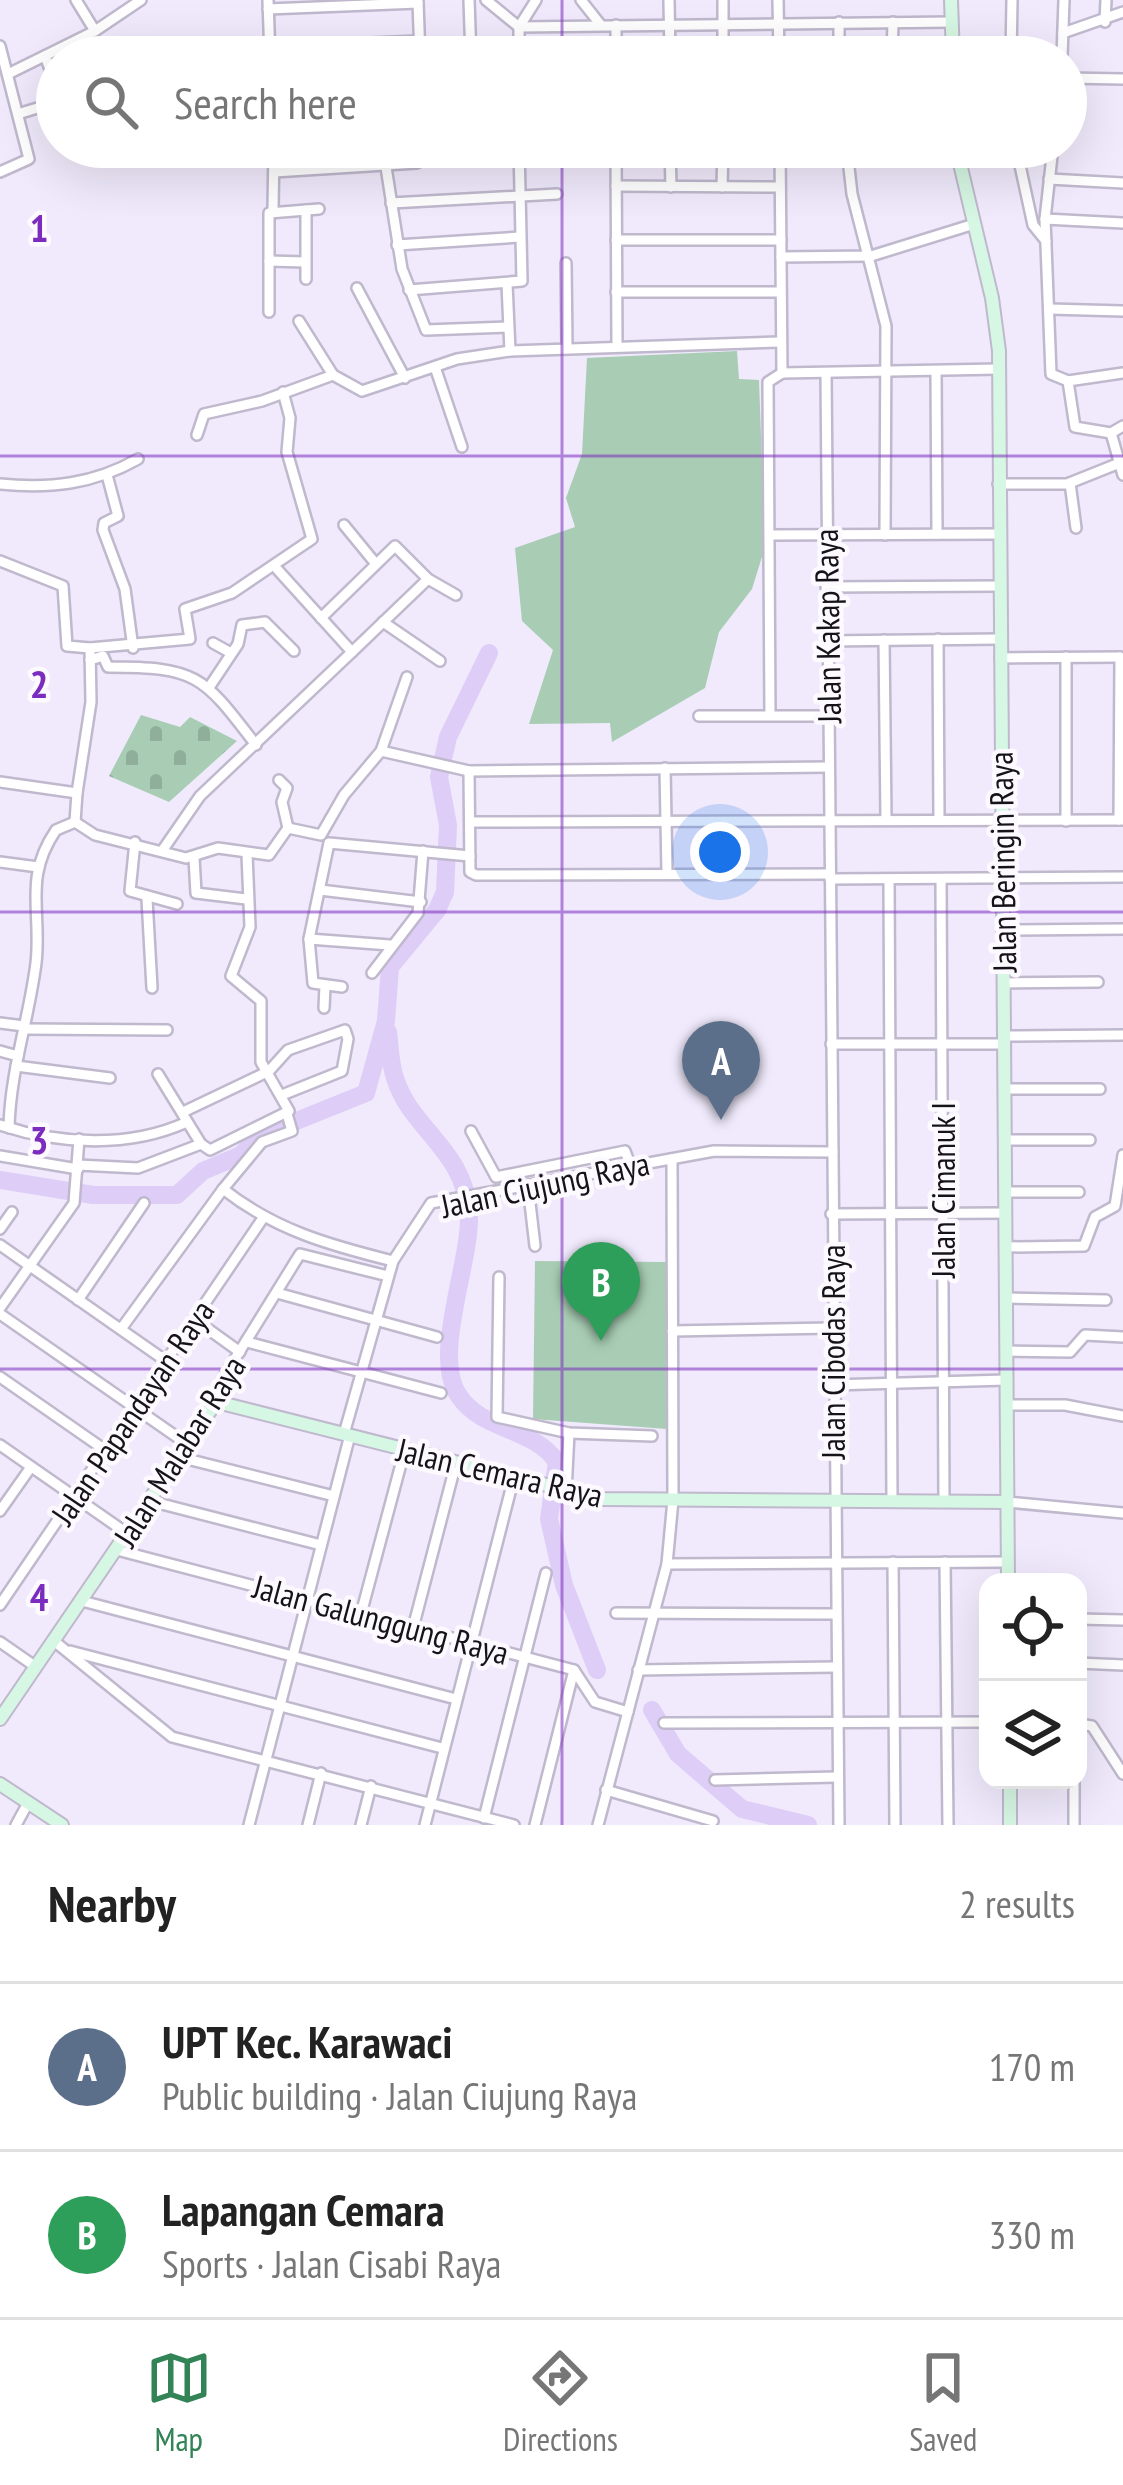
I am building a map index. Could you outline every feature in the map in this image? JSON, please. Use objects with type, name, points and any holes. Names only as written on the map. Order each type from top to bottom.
[{"type":"street","points":[[76,0],[95,31]]},
{"type":"street","points":[[85,36],[141,0]]},
{"type":"street","points":[[469,0],[470,36]]},
{"type":"street","points":[[486,0],[519,27],[952,22]]},
{"type":"street","points":[[519,36],[519,27],[536,0]]},
{"type":"street","points":[[581,0],[600,24]]},
{"type":"street","points":[[669,0],[669,36]]},
{"type":"street","points":[[723,0],[723,36]]},
{"type":"street","points":[[778,0],[779,36]]},
{"type":"street","points":[[951,0],[952,36]]},
{"type":"street","points":[[1011,36],[1012,0]]},
{"type":"street","points":[[1064,0],[1063,34],[1123,12]]},
{"type":"street","points":[[1105,22],[1106,0]]},
{"type":"street","points":[[269,36],[268,5],[418,2],[419,36]]},
{"type":"street","points":[[838,22],[838,36]]},
{"type":"street","points":[[893,22],[893,36]]},
{"type":"street","points":[[616,25],[616,36]]},
{"type":"street","points":[[0,46],[21,113],[28,161],[0,172]]},
{"type":"street","points":[[10,74],[36,61]]},
{"type":"street","points":[[1087,78],[1123,79]]},
{"type":"street","points":[[21,113],[36,109]]},
{"type":"street","points":[[269,312],[268,218],[273,209],[274,168]]},
{"type":"street","points":[[274,172],[364,168]]},
{"type":"street","points":[[386,168],[397,245],[429,332],[508,327]]},
{"type":"street","points":[[410,290],[522,281],[519,168]]},
{"type":"street","points":[[616,168],[617,346]]},
{"type":"street","points":[[671,168],[671,188]]},
{"type":"street","points":[[722,168],[722,187]]},
{"type":"street","points":[[780,168],[782,373]]},
{"type":"street","points":[[846,168],[886,326],[885,535]]},
{"type":"street","name":"Jalan Beringin Raya","points":[[960,168],[970,225],[992,298],[999,369],[1008,1573]]},
{"type":"street","points":[[1021,168],[1033,225],[1046,241]]},
{"type":"street","points":[[1050,168],[1045,219],[1051,374],[1068,381],[1123,373]]},
{"type":"street","points":[[1049,178],[1123,182]]},
{"type":"street","points":[[616,186],[780,187]]},
{"type":"street","points":[[391,203],[557,194]]},
{"type":"street","points":[[273,209],[319,209]]},
{"type":"street","points":[[306,210],[306,279]]},
{"type":"street","points":[[1045,219],[1123,223]]},
{"type":"street","points":[[781,257],[871,256],[970,225]]},
{"type":"street","points":[[397,245],[520,237]]},
{"type":"street","points":[[616,240],[781,240]]},
{"type":"street","points":[[269,261],[305,262]]},
{"type":"street","points":[[566,263],[567,347]]},
{"type":"street","points":[[507,284],[510,351]]},
{"type":"street","points":[[358,288],[405,378]]},
{"type":"street","points":[[616,292],[780,292]]},
{"type":"street","points":[[1048,309],[1123,311]]},
{"type":"street","points":[[299,321],[332,376],[362,391],[435,367],[510,351],[780,342]]},
{"type":"street","points":[[435,367],[462,447]]},
{"type":"street","points":[[770,715],[768,382],[782,373],[999,369]]},
{"type":"street","points":[[936,371],[937,534]]},
{"type":"street","name":"Jalan Kakap Raya","points":[[826,373],[830,876]]},
{"type":"street","points":[[197,435],[204,414],[332,376]]},
{"type":"street","points":[[1068,381],[1075,427],[1111,433],[1123,427]]},
{"type":"street","points":[[90,654],[190,639],[184,609],[232,593],[313,538],[287,452],[290,418],[283,392]]},
{"type":"street","points":[[998,484],[1070,483],[1120,469],[1111,433]]},
{"type":"street","points":[[0,484],[34,487],[107,476],[138,459]]},
{"type":"street","points":[[107,476],[118,516],[104,523],[104,530],[124,590],[133,648]]},
{"type":"street","points":[[1070,483],[1076,527]]},
{"type":"street","points":[[344,525],[376,564]]},
{"type":"street","points":[[771,535],[998,534]]},
{"type":"street","points":[[321,618],[395,546],[428,580],[457,595]]},
{"type":"street","points":[[0,561],[62,586],[67,646],[103,656],[108,667],[187,672],[210,686],[256,745]]},
{"type":"street","points":[[277,569],[352,652]]},
{"type":"street","points":[[162,851],[200,796],[428,580]]},
{"type":"street","points":[[826,587],[998,586]]},
{"type":"street","points":[[383,622],[440,662]]},
{"type":"street","points":[[210,686],[231,653],[240,626],[268,623],[294,650]]},
{"type":"street","points":[[938,639],[939,819]]},
{"type":"street","points":[[826,641],[999,639]]},
{"type":"street","points":[[884,640],[886,819]]},
{"type":"street","points":[[213,643],[231,653]]},
{"type":"street","points":[[75,822],[91,702],[90,654]]},
{"type":"street","points":[[1066,656],[1066,821]]},
{"type":"street","points":[[470,822],[1121,820],[1121,656],[1000,658]]},
{"type":"street","points":[[287,828],[321,835],[380,751],[407,677]]},
{"type":"street","points":[[699,716],[827,716]]},
{"type":"street","points":[[380,751],[469,771],[829,767]]},
{"type":"street","points":[[665,768],[667,873]]},
{"type":"street","points":[[469,771],[470,872],[476,875],[667,873],[889,880],[1123,877]]},
{"type":"street","points":[[75,822],[94,835],[194,858],[218,848],[272,853],[287,828],[282,802],[287,788],[279,780]]},
{"type":"street","points":[[0,782],[77,793]]},
{"type":"street","points":[[75,822],[56,830],[38,867],[32,913],[36,962],[4,1127],[80,1139],[153,1138],[269,1071],[287,1050],[341,1029],[348,1035],[342,1071],[282,1095]]},
{"type":"street","points":[[135,842],[129,888],[147,899],[177,904]]},
{"type":"street","points":[[342,987],[314,983],[309,939],[329,843],[470,856]]},
{"type":"street","points":[[372,973],[421,902],[428,852]]},
{"type":"street","points":[[247,854],[250,927],[231,976],[261,1001],[260,1050],[290,1120]]},
{"type":"street","points":[[194,858],[199,895],[246,899]]},
{"type":"street","points":[[0,862],[38,867]]},
{"type":"street","name":"Jalan Cibodas Raya","points":[[830,876],[838,1825]]},
{"type":"street","name":"Jalan Cimanuk I","points":[[941,879],[944,1502]]},
{"type":"street","points":[[889,880],[892,1502]]},
{"type":"street","points":[[320,890],[421,902]]},
{"type":"street","points":[[147,899],[152,988]]},
{"type":"street","points":[[1003,930],[1123,929]]},
{"type":"street","points":[[309,939],[390,945]]},
{"type":"street","points":[[1004,983],[1098,982]]},
{"type":"street","points":[[324,1008],[325,986]]},
{"type":"street","points":[[0,1022],[24,1028],[167,1030]]},
{"type":"street","points":[[831,1044],[1123,1035]]},
{"type":"street","points":[[0,1052],[17,1061],[110,1078]]},
{"type":"street","points":[[158,1074],[200,1144],[213,1150],[290,1120]]},
{"type":"street","points":[[1005,1089],[1100,1089]]},
{"type":"street","points":[[121,1330],[223,1189],[262,1142],[290,1120]]},
{"type":"street","points":[[471,1131],[500,1190]]},
{"type":"street","points":[[80,1139],[74,1203],[0,1311],[134,1407],[183,1450],[334,1496]]},
{"type":"street","points":[[1006,1140],[1090,1140]]},
{"type":"street","points":[[0,1156],[78,1167],[138,1168],[200,1144]]},
{"type":"street","name":"Jalan Ciujung Raya","points":[[249,1825],[374,1320],[393,1261],[427,1206],[714,1150],[833,1152]]},
{"type":"street","points":[[496,1177],[626,1151],[630,1164]]},
{"type":"street","points":[[1007,1247],[1084,1246],[1095,1217],[1115,1206],[1123,1155]]},
{"type":"street","points":[[598,1825],[667,1564],[674,1500],[672,1159]]},
{"type":"street","points":[[528,1186],[535,1246]]},
{"type":"street","points":[[223,1189],[263,1218],[309,1240],[393,1261]]},
{"type":"street","points":[[1006,1192],[1079,1192]]},
{"type":"street","points":[[78,1300],[144,1202]]},
{"type":"street","points":[[0,1229],[12,1212]]},
{"type":"street","points":[[831,1214],[1006,1213]]},
{"type":"street","name":"Jalan Papandayan Raya","points":[[0,1605],[263,1218]]},
{"type":"street","points":[[0,1245],[166,1361]]},
{"type":"street","name":"Jalan Malabar Raya","points":[[0,1719],[36,1667],[59,1646],[82,1601],[214,1405],[220,1383],[300,1254],[388,1276]]},
{"type":"street","points":[[499,1276],[496,1416],[569,1433],[652,1436]]},
{"type":"street","points":[[277,1293],[436,1337]]},
{"type":"street","points":[[1006,1298],[1106,1300]]},
{"type":"street","points":[[194,1319],[243,1347],[441,1394]]},
{"type":"street","points":[[672,1331],[832,1328]]},
{"type":"street","points":[[1006,1351],[1070,1352],[1090,1334],[1123,1336]]},
{"type":"street","points":[[0,1377],[105,1450]]},
{"type":"street","points":[[832,1385],[1006,1380]]},
{"type":"street","name":"Jalan Cemara Raya","points":[[214,1405],[602,1499],[1006,1502]]},
{"type":"street","points":[[1006,1405],[1082,1406],[1123,1416]]},
{"type":"street","points":[[565,1492],[569,1433]]},
{"type":"street","points":[[0,1445],[128,1534]]},
{"type":"street","points":[[362,1614],[405,1449]]},
{"type":"street","points":[[413,1628],[456,1462]]},
{"type":"street","points":[[0,1511],[31,1467]]},
{"type":"street","points":[[425,1825],[514,1478]]},
{"type":"street","points":[[150,1501],[321,1545]]},
{"type":"street","points":[[1006,1502],[1123,1513]]},
{"type":"street","name":"Jalan Galunggung Raya","points":[[117,1550],[574,1670]]},
{"type":"street","points":[[892,1562],[895,1825]]},
{"type":"street","points":[[945,1562],[947,1825]]},
{"type":"street","points":[[667,1564],[1008,1562]]},
{"type":"street","points":[[484,1818],[546,1574]]},
{"type":"street","points":[[82,1601],[456,1699]]},
{"type":"street","points":[[616,1613],[835,1614]]},
{"type":"street","points":[[1087,1619],[1123,1620]]},
{"type":"street","points":[[0,1642],[36,1667]]},
{"type":"street","points":[[59,1646],[442,1748]]},
{"type":"street","points":[[59,1646],[172,1737],[514,1825]]},
{"type":"street","points":[[1087,1664],[1123,1665]]},
{"type":"street","points":[[638,1670],[836,1667]]},
{"type":"street","points":[[574,1670],[595,1702],[626,1711]]},
{"type":"street","points":[[535,1825],[574,1670]]},
{"type":"street","points":[[664,1723],[979,1722]]},
{"type":"street","points":[[1087,1725],[1123,1774]]},
{"type":"street","points":[[308,1825],[321,1773]]},
{"type":"street","points":[[715,1780],[836,1778]]},
{"type":"street","points":[[0,1784],[62,1825]]},
{"type":"street","points":[[362,1825],[371,1786]]},
{"type":"street","points":[[1010,1789],[1010,1825]]},
{"type":"street","points":[[1074,1789],[1074,1825]]},
{"type":"street","points":[[606,1790],[713,1821]]},
{"type":"street","points":[[16,1825],[28,1803]]},
{"type":"green space","points":[[737,351],[739,379],[759,380],[765,547],[752,589],[719,632],[705,688],[612,742],[610,723],[529,724],[553,650],[522,621],[515,548],[575,527],[566,498],[582,454],[587,358]]},
{"type":"green space","points":[[141,715],[180,727],[190,717],[237,741],[169,802],[109,776]]},
{"type":"green space","points":[[535,1261],[668,1262],[667,1429],[533,1419]]},
{"type":"waterway","points":[[0,1180],[93,1195],[177,1195],[203,1171],[241,1155],[259,1136],[366,1093],[386,1021],[390,967],[437,910],[445,892],[448,825],[439,777],[448,737],[489,653]]},
{"type":"waterway","points":[[388,1032],[393,1073],[403,1096],[458,1173],[469,1214],[450,1334],[451,1379],[469,1407],[535,1442],[557,1462],[549,1519],[564,1585],[597,1670]]},
{"type":"waterway","points":[[652,1710],[678,1754],[742,1809],[808,1825]]},
{"type":"place","name":"UPT Kec. Karawaci","points":[[721,1120]]},
{"type":"place","name":"Lapangan Cemara","points":[[601,1341]]}]
